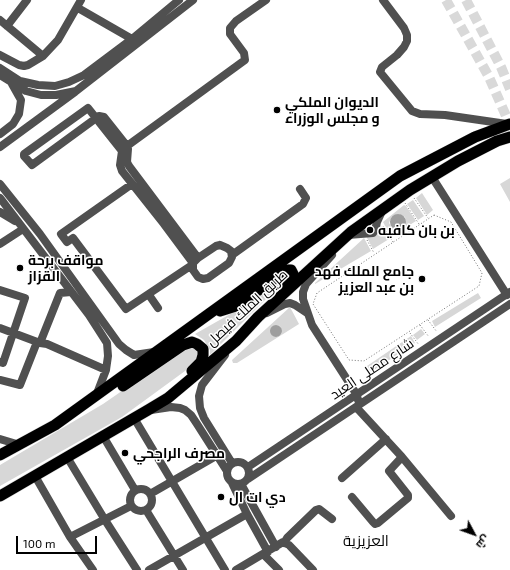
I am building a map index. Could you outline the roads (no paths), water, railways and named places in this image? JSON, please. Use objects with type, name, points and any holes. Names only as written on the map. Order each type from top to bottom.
[{"type":"highway","name":"طريق الملك فيصل","points":[[0,455],[55,425],[400,176],[475,137],[510,124]]},
{"type":"highway","name":"طريق الملك فيصل","points":[[0,496],[168,398],[236,341],[262,313],[384,208],[410,190],[458,161],[497,141],[510,137]]},
{"type":"highway","points":[[353,235],[346,233],[342,234],[339,231],[356,210],[369,199]]},
{"type":"highway","points":[[208,315],[236,306],[284,272],[291,270],[293,274],[292,276],[262,313]]},
{"type":"highway","points":[[55,425],[112,393],[183,345],[192,342],[197,344],[203,349],[201,362],[168,398]]},
{"type":"street","points":[[7,26],[27,0]]},
{"type":"street","points":[[0,68],[20,81],[38,86],[55,86],[84,75],[132,39],[179,0]]},
{"type":"street","points":[[0,147],[76,92],[193,0]]},
{"type":"street","points":[[127,146],[245,60],[244,53],[230,34],[230,28],[236,21],[266,0]]},
{"type":"street","points":[[383,0],[404,28],[407,35],[407,41],[397,55],[382,67],[380,72],[412,111],[420,114],[445,115],[510,124]]},
{"type":"street","points":[[0,56],[24,66],[43,56],[58,40],[78,3],[132,39]]},
{"type":"street","points":[[0,20],[43,56]]},
{"type":"street","points":[[0,75],[26,91],[41,95],[56,95],[76,92]]},
{"type":"street","points":[[0,134],[14,124],[19,114],[21,100],[12,83]]},
{"type":"street","points":[[194,262],[122,171],[120,165],[122,151],[99,122],[97,117],[88,108],[24,154],[32,165],[97,117],[104,117],[127,146],[127,162],[129,166],[194,262],[193,270],[198,277],[203,279],[208,278],[228,263],[232,255],[304,204],[306,197],[300,189]]},
{"type":"street","points":[[59,129],[66,139]]},
{"type":"street","points":[[432,177],[508,294]]},
{"type":"street","points":[[0,184],[40,234],[119,344],[134,355],[158,351]]},
{"type":"street","points":[[132,184],[61,234],[67,242],[72,238],[124,309],[127,310],[149,295],[216,246],[220,245],[227,248],[231,251],[232,255]]},
{"type":"street","points":[[0,198],[89,315],[107,343],[108,356],[106,370],[95,397]]},
{"type":"street","points":[[384,208],[373,233],[353,235],[306,284],[303,292],[303,299],[307,313],[320,338],[357,395],[357,406],[451,516]]},
{"type":"street","points":[[0,212],[21,226]]},
{"type":"street","points":[[0,244],[21,226]]},
{"type":"street","points":[[0,290],[25,298],[1,365]]},
{"type":"street","points":[[0,380],[20,385],[60,293],[71,292]]},
{"type":"street","name":"شارع مصلى العيد","points":[[248,467],[508,294]]},
{"type":"street","points":[[149,295],[158,308]]},
{"type":"street","points":[[262,313],[290,303],[307,313]]},
{"type":"street","name":"شارع مصلى العيد","points":[[244,481],[508,308]]},
{"type":"street","points":[[0,328],[39,342],[106,370]]},
{"type":"street","points":[[232,464],[204,418],[200,408],[199,396],[202,385],[207,377],[236,341]]},
{"type":"street","points":[[148,410],[171,407],[185,410],[191,415],[227,471]]},
{"type":"street","points":[[134,418],[207,537],[225,570]]},
{"type":"street","points":[[103,436],[135,490]]},
{"type":"street","points":[[0,439],[20,444]]},
{"type":"street","points":[[342,478],[386,439]]},
{"type":"street","points":[[150,494],[216,456]]},
{"type":"street","points":[[67,457],[137,570]]},
{"type":"street","points":[[352,497],[376,524],[378,523],[408,498],[408,495],[389,471],[402,457]]},
{"type":"street","points":[[232,483],[244,481],[249,473],[248,467],[239,462],[232,464],[227,471],[227,478],[232,483],[266,553],[279,570]]},
{"type":"street","points":[[35,476],[70,537],[91,569]]},
{"type":"street","points":[[244,481],[276,547]]},
{"type":"street","points":[[145,489],[150,494],[151,504],[146,510],[135,510],[131,506],[130,498],[135,490],[145,489]]},
{"type":"street","points":[[70,537],[131,506]]},
{"type":"street","points":[[236,570],[284,542],[316,510],[319,509],[332,519]]},
{"type":"street","points":[[146,510],[182,570]]},
{"type":"street","points":[[149,570],[247,514]]},
{"type":"street","points":[[284,542],[289,545],[311,569]]},
{"type":"tunnel","points":[[446,0],[489,77],[510,125]]},
{"type":"tunnel","points":[[466,0],[501,67],[510,89]]},
{"type":"place","name":"الديوان الملكي و مجلس الوزراء","points":[[277,110]]},
{"type":"place","name":"بن بان كافيه","points":[[370,230]]},
{"type":"place","name":"مواقف برحة القزاز","points":[[20,268]]},
{"type":"place","name":"جامع الملك فهد بن عبد العزيز","points":[[422,279]]},
{"type":"place","name":"مصرف الراجحي","points":[[125,453]]},
{"type":"place","name":"دي ات ال","points":[[221,497]]},
{"type":"district","name":"العزيزية","points":[[366,541]]}]
